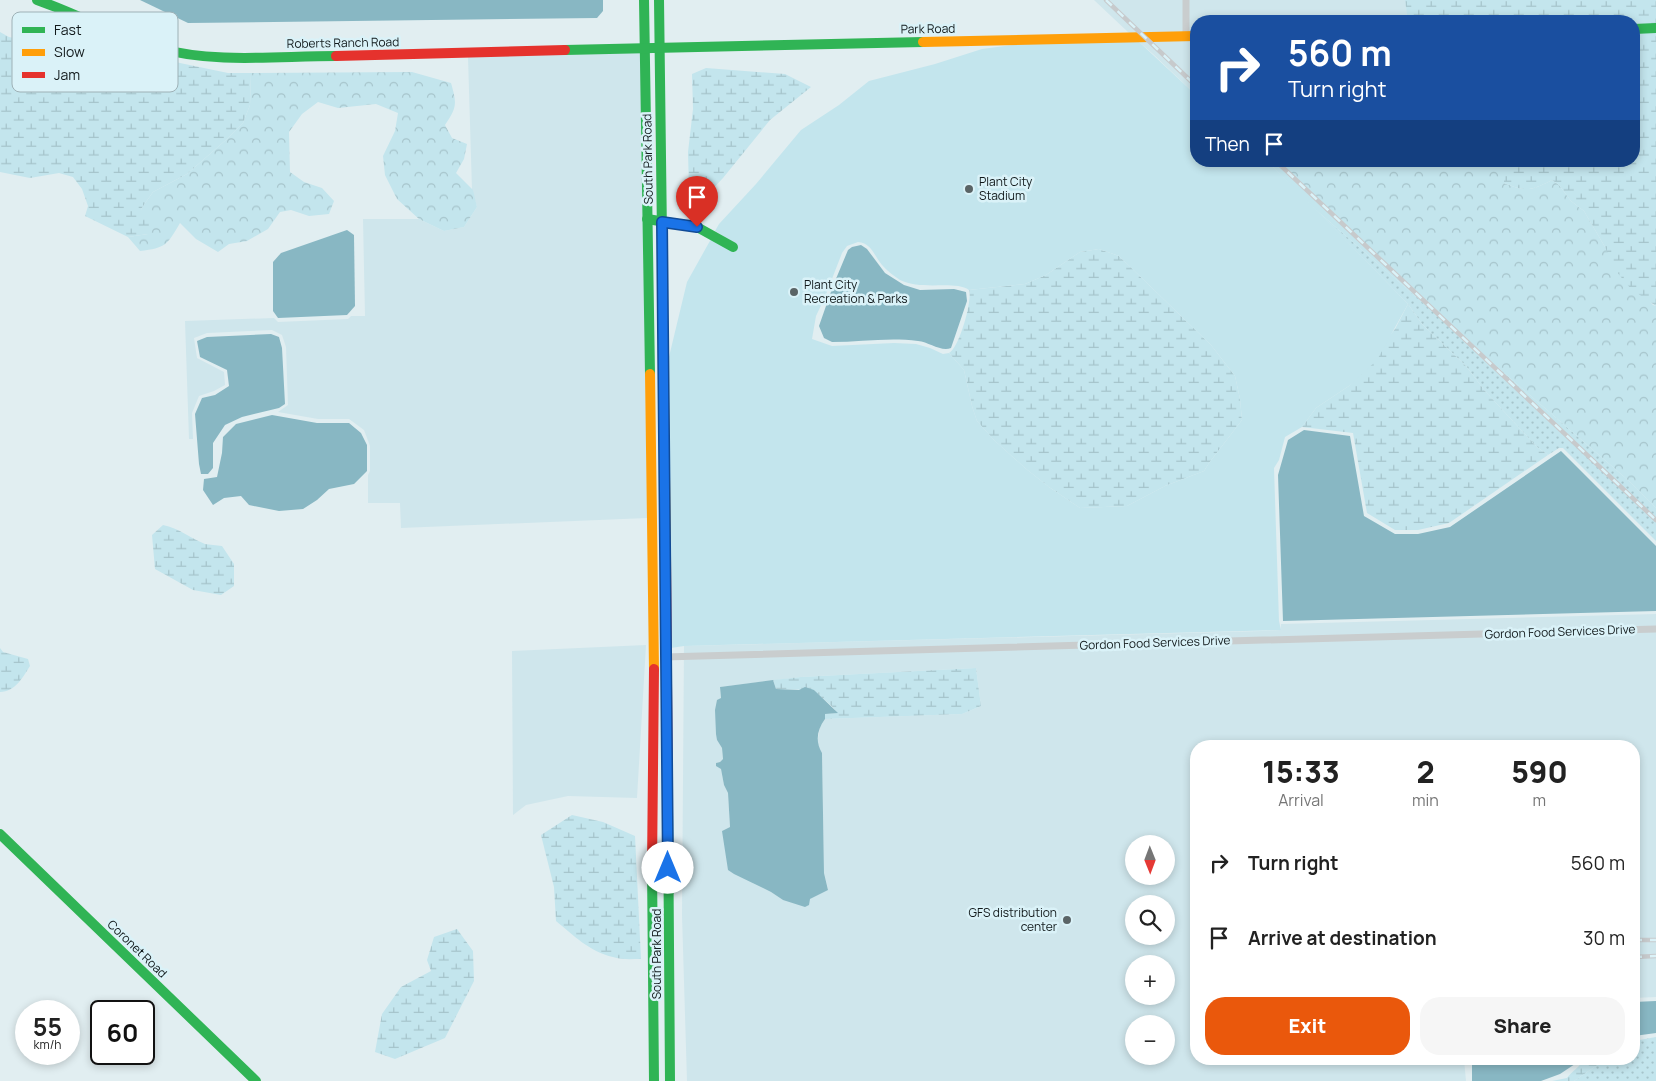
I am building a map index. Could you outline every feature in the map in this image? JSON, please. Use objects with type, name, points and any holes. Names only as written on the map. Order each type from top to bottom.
[{"type":"main road","name":"Roberts Ranch Road","points":[[37,0],[58,6],[70,12]]},
{"type":"main road","points":[[644,0],[652,47]]},
{"type":"main road","points":[[652,0],[652,47]]},
{"type":"main road","points":[[652,47],[659,0]]},
{"type":"main road","points":[[1640,29],[1656,28]]},
{"type":"main road","name":"Park Road","points":[[652,47],[1190,37]]},
{"type":"main road","name":"Roberts Ranch Road","points":[[178,53],[230,58],[652,47]]},
{"type":"main road","name":"South Park Road","points":[[652,47],[661,155],[670,1081]]},
{"type":"main road","name":"South Park Road","points":[[652,47],[649,353],[654,657],[652,889],[654,1081]]},
{"type":"main road","points":[[664,339],[658,320],[656,242],[649,219],[697,227],[733,247]]},
{"type":"main road","points":[[649,353],[659,372],[660,524],[665,530]]},
{"type":"main road","points":[[651,525],[658,555],[661,643],[667,657]]},
{"type":"main road","points":[[654,657],[663,680],[663,698],[667,713]]},
{"type":"main road","name":"Coronet Road","points":[[0,834],[256,1081]]},
{"type":"street","points":[[1186,0],[1190,30]]},
{"type":"street","name":"Gordon Food Services Drive","points":[[654,657],[1656,629]]},
{"type":"shaded area","points":[[140,0],[603,0],[603,11],[597,18],[188,23],[178,18],[178,12],[165,12]]},
{"type":"shaded area","points":[[1094,0],[1405,0],[1408,15],[1190,15],[1190,32],[1129,33]]},
{"type":"shaded area","points":[[1138,41],[1190,41],[1190,89]]},
{"type":"shaded area","points":[[641,52],[647,518],[401,528],[400,503],[368,503],[370,446],[364,430],[349,419],[318,419],[278,412],[288,405],[286,347],[282,335],[272,330],[207,333],[194,338],[197,358],[224,372],[225,385],[199,396],[192,413],[193,439],[189,439],[185,321],[274,318],[278,322],[348,319],[351,316],[365,316],[363,219],[419,219],[444,231],[464,227],[477,207],[472,190],[468,57]]},
{"type":"shaded area","points":[[347,230],[354,235],[355,306],[347,315],[278,318],[273,311],[273,262],[281,253]]},
{"type":"shaded area","points":[[861,245],[867,249],[885,273],[904,285],[920,290],[954,289],[966,292],[967,301],[951,348],[943,349],[922,342],[907,340],[832,342],[824,338],[819,326],[833,286],[848,250]]},
{"type":"shaded area","points":[[271,334],[279,337],[282,348],[285,404],[279,408],[242,417],[225,425],[213,443],[213,468],[208,474],[201,474],[195,414],[202,398],[215,395],[229,386],[227,370],[200,357],[197,341],[207,337]]},
{"type":"shaded area","points":[[272,415],[317,423],[349,423],[361,433],[367,445],[367,471],[354,484],[329,489],[303,509],[279,511],[249,505],[241,496],[224,498],[213,505],[203,490],[204,479],[217,477],[223,437],[236,424]]},
{"type":"shaded area","points":[[1304,430],[1350,436],[1364,516],[1395,534],[1418,534],[1450,527],[1561,451],[1656,546],[1656,611],[1283,621],[1278,475],[1288,440]]},
{"type":"shaded area","points":[[1656,614],[1656,997],[1640,998],[1640,740],[1190,740],[1190,1065],[1465,1065],[1466,1081],[687,1081],[682,915],[684,646],[1281,630],[1281,624]],"holes":[[[976,668],[981,706],[962,714],[825,719],[820,727],[817,744],[822,753],[824,873],[828,889],[810,899],[783,900],[753,883],[722,831],[730,827],[728,793],[724,785],[721,769],[716,763],[723,759],[722,748],[717,740],[721,698],[720,687],[801,677]]]},
{"type":"shaded area","points":[[646,645],[637,798],[568,796],[526,805],[513,815],[512,651]]},
{"type":"shaded area","points":[[773,680],[776,689],[799,690],[805,687],[814,690],[838,713],[825,714],[825,719],[820,727],[818,736],[818,744],[822,753],[824,873],[828,890],[810,899],[809,905],[805,907],[783,900],[728,870],[722,831],[730,827],[728,793],[724,785],[721,769],[716,766],[716,763],[723,759],[722,748],[716,734],[715,710],[717,700],[721,698],[720,687]]},
{"type":"shaded area","points":[[1656,1001],[1656,1033],[1640,1035],[1640,1002]]},
{"type":"shaded area","points":[[1472,1065],[1574,1065],[1560,1074],[1541,1081],[1472,1081]]},
{"type":"green space","points":[[1405,0],[1656,0],[1656,24],[1640,24],[1640,15],[1407,15]]},
{"type":"green space","points":[[0,32],[12,38],[12,92],[178,92],[178,62],[228,73],[251,73],[250,105],[243,123],[187,174],[153,192],[141,209],[152,224],[148,234],[128,237],[85,216],[88,206],[82,189],[73,177],[59,173],[30,178],[0,172]]},
{"type":"green space","points":[[1640,33],[1656,33],[1656,306],[1631,289],[1616,271],[1605,247],[1584,211],[1571,201],[1559,185],[1552,180],[1533,188],[1523,189],[1504,183],[1504,167],[1640,167]]},
{"type":"green space","points":[[1138,41],[1190,89],[1190,167],[1273,167],[1408,304],[1377,360],[1349,386],[1316,408],[1302,427],[1285,437],[1279,460],[1274,468],[1279,621],[1281,630],[684,646],[671,648],[668,361],[687,282],[711,239],[734,252],[738,245],[715,231],[801,130],[839,105],[869,81],[935,64],[982,49],[1020,44]],"holes":[[[858,242],[867,245],[886,269],[900,280],[918,285],[955,286],[969,290],[1025,284],[1046,275],[1080,252],[1099,249],[1119,256],[1211,345],[1235,376],[1242,420],[1204,471],[1165,486],[1127,506],[1080,508],[1025,468],[994,440],[977,421],[964,370],[949,353],[943,354],[916,344],[894,343],[832,346],[812,339],[816,316],[842,253],[847,246]]]},
{"type":"green space","points":[[706,68],[785,74],[811,87],[770,120],[705,197],[689,189],[688,152],[693,109],[692,74]]},
{"type":"green space","points":[[412,72],[451,83],[455,105],[445,125],[452,138],[467,144],[464,159],[456,173],[473,190],[477,207],[464,227],[444,231],[419,219],[397,199],[385,175],[383,156],[395,131],[398,113],[376,104],[338,108],[318,102],[302,114],[289,132],[290,172],[304,182],[322,188],[334,201],[329,214],[309,216],[291,210],[280,212],[268,229],[247,241],[229,244],[218,252],[196,239],[180,223],[172,236],[161,247],[140,251],[128,237],[148,234],[141,209],[153,192],[187,174],[243,123],[250,105],[251,73]]},
{"type":"green space","points":[[1273,167],[1504,167],[1504,183],[1518,188],[1533,188],[1552,180],[1559,185],[1571,201],[1584,211],[1605,247],[1653,305],[1656,306],[1656,508],[1629,481],[1316,210]]},
{"type":"green space","points":[[1316,210],[1629,481],[1656,508],[1656,541],[1563,448],[1559,448],[1548,455],[1537,447],[1485,391],[1466,366],[1422,324],[1408,304]]},
{"type":"green space","points":[[1099,249],[1119,256],[1211,345],[1235,376],[1242,420],[1204,471],[1165,486],[1127,506],[1080,508],[1025,468],[994,440],[977,421],[964,370],[949,353],[953,350],[961,334],[969,303],[969,290],[1025,284],[1046,275],[1080,252]]},
{"type":"green space","points":[[1408,304],[1422,324],[1466,366],[1485,391],[1537,447],[1548,455],[1449,523],[1418,530],[1395,530],[1367,513],[1353,433],[1302,427],[1316,408],[1349,386],[1395,329]]},
{"type":"green space","points":[[163,525],[174,528],[205,544],[222,546],[234,564],[234,586],[221,595],[193,590],[155,569],[152,535]]},
{"type":"green space","points":[[0,648],[3,652],[28,659],[30,666],[14,687],[0,692]]},
{"type":"green space","points":[[976,668],[981,706],[962,714],[825,719],[824,714],[837,713],[814,690],[776,689],[773,680],[801,677]]},
{"type":"green space","points":[[572,815],[603,822],[635,836],[641,959],[619,959],[605,955],[582,942],[556,921],[554,887],[541,835]]},
{"type":"green space","points":[[457,929],[473,951],[474,981],[445,1038],[395,1059],[375,1052],[382,1014],[401,987],[431,971],[427,960],[434,937]]},
{"type":"green space","points":[[1656,1037],[1656,1081],[1574,1081],[1597,1065],[1640,1065],[1640,1040]]},
{"type":"green space","points":[[1579,1065],[1597,1065],[1574,1081],[1552,1081],[1567,1078]]},
{"type":"railway","points":[[1106,0],[1190,80]]},
{"type":"railway","points":[[1282,167],[1656,520]]},
{"type":"railway","points":[[1640,940],[1656,940]]},
{"type":"railway","points":[[1640,957],[1656,956]]},
{"type":"traffic: fast","points":[[37,0],[67,12]]},
{"type":"traffic: fast","points":[[644,0],[650,374]]},
{"type":"traffic: fast","points":[[659,0],[663,315]]},
{"type":"traffic: fast","points":[[1640,29],[1656,28]]},
{"type":"traffic: fast","points":[[565,50],[923,42]]},
{"type":"traffic: fast","points":[[178,53],[224,58],[336,56]]},
{"type":"traffic: fast","points":[[647,219],[697,227],[733,247]]},
{"type":"traffic: fast","points":[[668,810],[670,1081]]},
{"type":"traffic: fast","points":[[0,834],[256,1081]]},
{"type":"traffic: fast","points":[[652,867],[654,1081]]},
{"type":"traffic: slow","points":[[923,42],[1190,36]]},
{"type":"traffic: slow","points":[[663,315],[666,556]]},
{"type":"traffic: slow","points":[[650,374],[654,669]]},
{"type":"traffic: jam","points":[[336,56],[565,50]]},
{"type":"traffic: jam","points":[[666,556],[668,810]]},
{"type":"traffic: jam","points":[[652,867],[654,669]]},
{"type":"place","name":"Plant City Stadium","points":[[969,189]]},
{"type":"place","name":"Plant City Recreation & Parks","points":[[794,292]]},
{"type":"place","name":"GFS distribution center","points":[[1067,920]]},
{"type":"route","points":[[668,868],[662,222],[697,227]]}]
